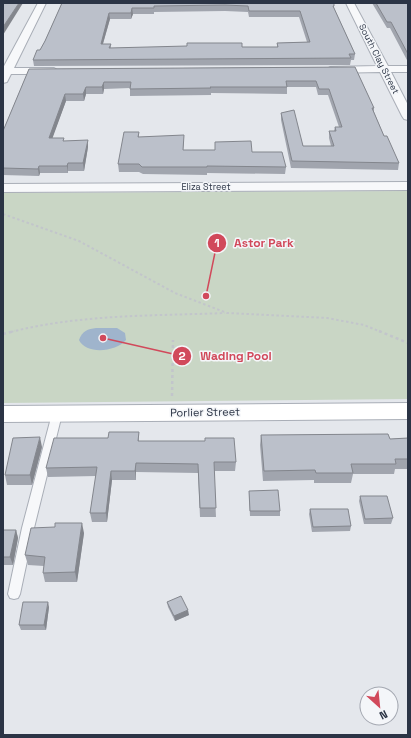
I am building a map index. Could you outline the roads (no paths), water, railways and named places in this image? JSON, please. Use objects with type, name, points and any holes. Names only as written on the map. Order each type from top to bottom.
[{"type":"street","points":[[4,74],[42,3]]},
{"type":"street","name":"South Clay Street","points":[[350,3],[408,116]]},
{"type":"street","points":[[316,70],[408,69]]},
{"type":"street","points":[[4,74],[63,71]]},
{"type":"street","name":"Eliza Street","points":[[3,188],[408,186]]},
{"type":"street","name":"Porlier Street","points":[[3,414],[408,411]]},
{"type":"lane","points":[[14,594],[28,528],[57,414]]},
{"type":"water","points":[[96,328],[117,328],[125,333],[126,340],[109,349],[94,350],[88,348],[79,340],[82,334],[86,331]]},
{"type":"place","name":"Astor Park","points":[[206,296]]},
{"type":"place","name":"Wading Pool","points":[[103,338]]}]
